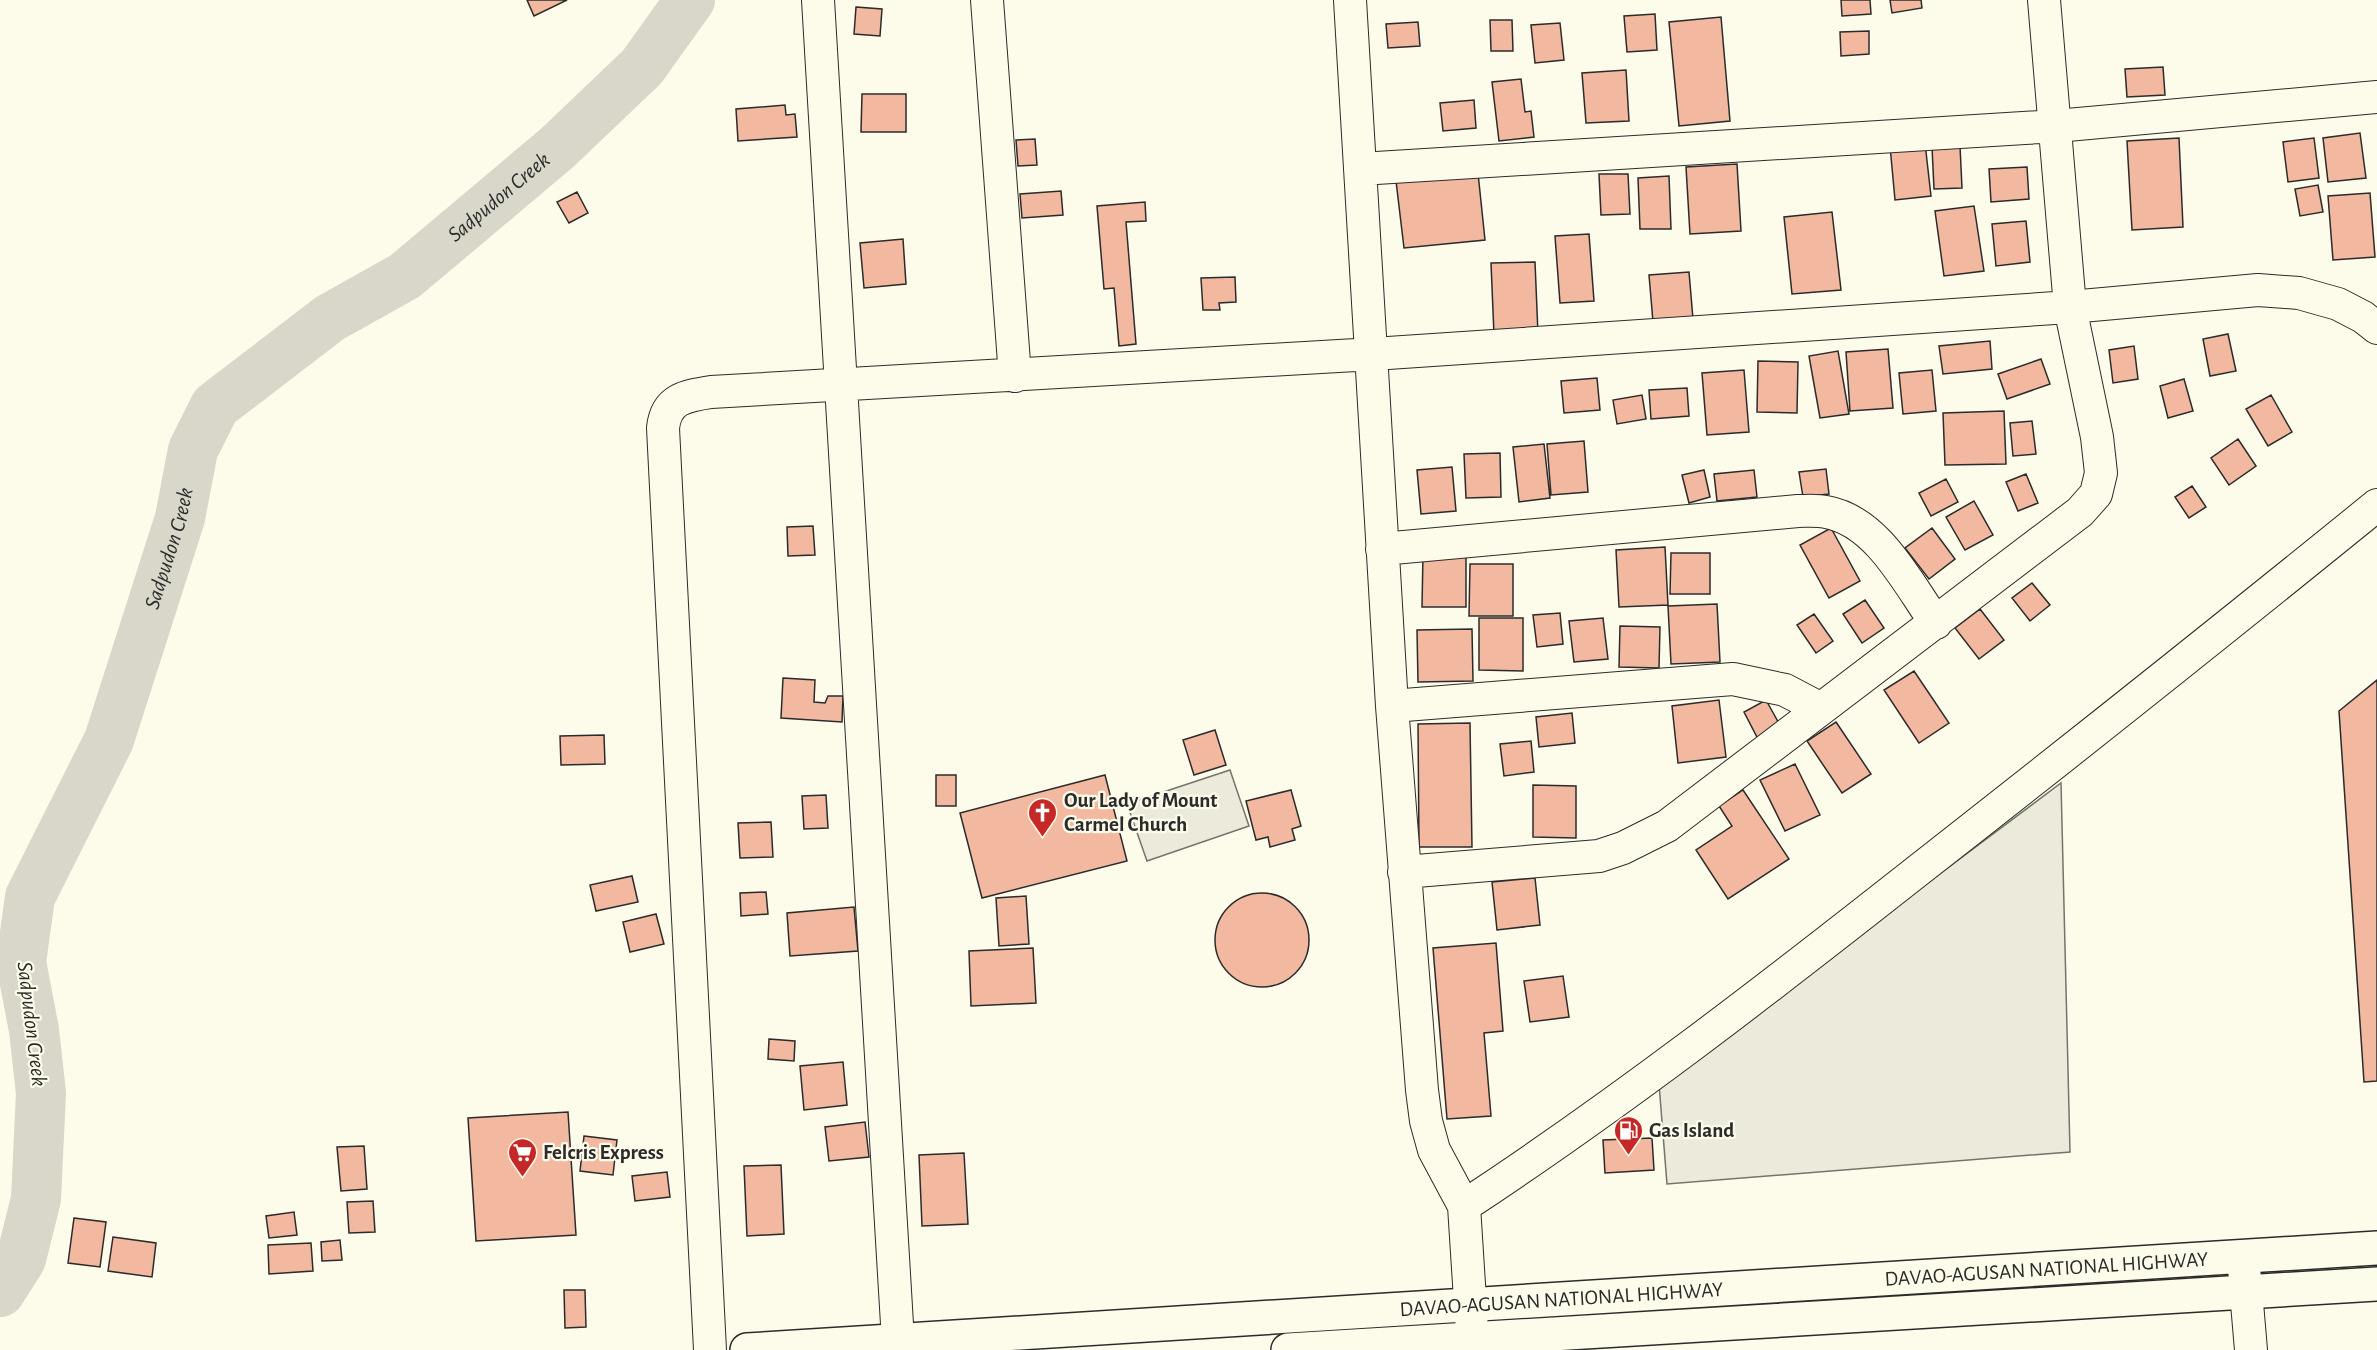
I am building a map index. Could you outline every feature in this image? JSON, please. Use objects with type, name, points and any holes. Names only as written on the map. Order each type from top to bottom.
[{"type":"highway","name":"DAVAO-AGUSAN NATIONAL HIGHWAY","points":[[747,1350],[898,1341],[1179,1336],[1471,1304],[2377,1248]]},
{"type":"highway","points":[[1903,1277],[1905,1313]]},
{"type":"highway","name":"DAVAO-AGUSAN NATIONAL HIGHWAY","points":[[1288,1350],[1433,1346],[1473,1339],[2377,1284]]},
{"type":"street","points":[[818,0],[898,1341]]},
{"type":"street","points":[[987,0],[1015,376]]},
{"type":"street","points":[[1361,0],[1350,0],[1373,354],[1382,549],[1404,872],[1426,1121],[1434,1149],[1464,1206],[1473,1339]]},
{"type":"street","points":[[1404,872],[1599,856],[1623,848],[1667,826],[2080,512],[2096,494],[2101,473],[2097,437],[2070,307],[2044,0]]},
{"type":"street","points":[[1360,169],[2056,126],[2377,98]]},
{"type":"street","points":[[710,1350],[663,440],[664,414],[675,402],[690,395],[711,392],[1373,354],[2070,307],[2258,290],[2299,293],[2338,304],[2377,328]]},
{"type":"street","points":[[1464,1206],[1549,1150],[1720,1025],[2064,756],[2377,505]]},
{"type":"street","points":[[1382,549],[1798,511],[1827,512],[1858,525],[1880,544],[1936,623]]},
{"type":"street","points":[[1392,706],[1733,679],[1785,690],[1821,709]]},
{"type":"street","points":[[2243,1256],[2251,1350]]},
{"type":"street","points":[[1431,1307],[1433,1346]]},
{"type":"shaded area","points":[[1230,770],[1249,826],[1147,861],[1127,804]]},
{"type":"shaded area","points":[[2061,783],[2070,1152],[1667,1184],[1659,1084]]},
{"type":"building","points":[[527,0],[567,0],[534,16]]},
{"type":"building","points":[[1841,0],[1870,0],[1871,14],[1842,16]]},
{"type":"building","points":[[1890,0],[1921,0],[1922,8],[1892,13]]},
{"type":"building","points":[[856,7],[882,9],[880,36],[854,34]]},
{"type":"building","points":[[1655,14],[1657,50],[1627,52],[1624,16]]},
{"type":"building","points":[[1721,17],[1730,121],[1679,126],[1669,22]]},
{"type":"building","points":[[1490,20],[1512,20],[1513,51],[1491,51]]},
{"type":"building","points":[[1418,22],[1420,46],[1388,48],[1386,24]]},
{"type":"building","points":[[1560,23],[1564,60],[1535,63],[1531,25]]},
{"type":"building","points":[[1869,31],[1869,54],[1841,56],[1840,32]]},
{"type":"building","points":[[2163,67],[2165,95],[2127,97],[2125,69]]},
{"type":"building","points":[[1626,70],[1629,121],[1586,123],[1582,73]]},
{"type":"building","points":[[1521,79],[1525,112],[1531,111],[1534,137],[1499,141],[1492,82]]},
{"type":"building","points":[[862,94],[906,94],[906,132],[861,132]]},
{"type":"building","points":[[1474,100],[1476,128],[1443,131],[1440,103]]},
{"type":"building","points":[[785,105],[786,115],[795,114],[797,137],[738,141],[736,109]]},
{"type":"building","points":[[2360,133],[2366,178],[2328,182],[2323,138]]},
{"type":"building","points":[[2179,138],[2183,227],[2132,230],[2127,141]]},
{"type":"building","points":[[2314,138],[2319,178],[2288,182],[2283,142]]},
{"type":"building","points":[[1035,139],[1037,165],[1018,166],[1016,140]]},
{"type":"building","points":[[1925,143],[1931,196],[1895,200],[1890,146]]},
{"type":"building","points":[[1960,146],[1962,188],[1934,189],[1932,147]]},
{"type":"building","points":[[1737,164],[1741,231],[1690,234],[1686,167]]},
{"type":"building","points":[[2027,167],[2029,199],[1991,202],[1989,169]]},
{"type":"building","points":[[1478,173],[1485,240],[1404,248],[1396,181]]},
{"type":"building","points":[[1599,174],[1628,174],[1630,214],[1601,215]]},
{"type":"building","points":[[1669,176],[1671,229],[1640,229],[1638,178]]},
{"type":"building","points":[[2318,185],[2323,212],[2300,216],[2295,189]]},
{"type":"building","points":[[1061,191],[1063,215],[1022,218],[1020,194]]},
{"type":"building","points":[[577,192],[588,213],[569,223],[557,202]]},
{"type":"building","points":[[2370,193],[2375,257],[2333,260],[2328,196]]},
{"type":"building","points":[[1145,202],[1146,221],[1126,222],[1136,344],[1119,346],[1114,288],[1104,289],[1097,206]]},
{"type":"building","points":[[1974,206],[1984,271],[1944,276],[1935,211]]},
{"type":"building","points":[[1832,212],[1841,290],[1792,294],[1784,217]]},
{"type":"building","points":[[2026,221],[2030,262],[1996,266],[1992,224]]},
{"type":"building","points":[[1589,234],[1594,301],[1560,303],[1555,236]]},
{"type":"building","points":[[903,239],[906,284],[864,288],[860,243]]},
{"type":"building","points":[[1535,262],[1538,334],[1494,335],[1491,263]]},
{"type":"building","points":[[1689,272],[1693,319],[1653,322],[1649,275]]},
{"type":"building","points":[[1235,277],[1236,302],[1219,303],[1220,310],[1203,310],[1201,278]]},
{"type":"building","points":[[2228,334],[2236,371],[2210,376],[2203,339]]},
{"type":"building","points":[[1990,341],[1992,369],[1943,374],[1939,346]]},
{"type":"building","points":[[2134,346],[2138,379],[2113,383],[2109,350]]},
{"type":"building","points":[[1888,349],[1893,408],[1850,411],[1846,352]]},
{"type":"building","points":[[1838,351],[1849,414],[1820,418],[1809,356]]},
{"type":"building","points":[[2041,359],[2050,384],[2007,399],[1998,374]]},
{"type":"building","points":[[1758,361],[1798,362],[1797,413],[1757,412]]},
{"type":"building","points":[[1744,370],[1749,432],[1707,435],[1702,373]]},
{"type":"building","points":[[1932,370],[1936,411],[1903,414],[1899,373]]},
{"type":"building","points":[[1597,378],[1600,410],[1564,413],[1561,381]]},
{"type":"building","points":[[2184,379],[2193,411],[2168,418],[2160,386]]},
{"type":"building","points":[[1687,388],[1689,416],[1651,419],[1649,390]]},
{"type":"building","points":[[1642,395],[1646,419],[1617,424],[1613,400]]},
{"type":"building","points":[[2271,395],[2292,432],[2268,446],[2246,409]]},
{"type":"building","points":[[2004,411],[2006,464],[1945,465],[1943,413]]},
{"type":"building","points":[[2032,421],[2036,454],[2013,456],[2010,423]]},
{"type":"building","points":[[2238,439],[2256,466],[2229,485],[2211,458]]},
{"type":"building","points":[[1584,441],[1588,492],[1551,495],[1547,444]]},
{"type":"building","points":[[1544,444],[1550,498],[1519,502],[1513,447]]},
{"type":"building","points":[[1500,453],[1501,497],[1466,498],[1464,454]]},
{"type":"building","points":[[1452,467],[1456,511],[1421,514],[1417,470]]},
{"type":"building","points":[[1826,469],[1829,494],[1803,497],[1799,472]]},
{"type":"building","points":[[1704,470],[1710,497],[1689,503],[1682,475]]},
{"type":"building","points":[[1754,470],[1757,497],[1717,501],[1714,474]]},
{"type":"building","points":[[2026,474],[2038,503],[2018,511],[2006,482]]},
{"type":"building","points":[[1946,479],[1958,502],[1931,516],[1919,493]]},
{"type":"building","points":[[2192,486],[2206,507],[2189,518],[2175,497]]},
{"type":"building","points":[[1974,501],[1993,535],[1965,550],[1946,517]]},
{"type":"building","points":[[813,526],[815,555],[788,556],[787,527]]},
{"type":"building","points":[[1831,528],[1860,581],[1829,598],[1800,545]]},
{"type":"building","points":[[1932,528],[1955,559],[1929,579],[1905,548]]},
{"type":"building","points":[[1665,547],[1668,605],[1619,607],[1616,550]]},
{"type":"building","points":[[1671,553],[1710,553],[1710,594],[1670,594]]},
{"type":"building","points":[[1423,554],[1466,555],[1466,607],[1422,607]]},
{"type":"building","points":[[1470,564],[1513,564],[1513,616],[1469,616]]},
{"type":"building","points":[[2032,583],[2050,605],[2030,621],[2012,598]]},
{"type":"building","points":[[1865,600],[1884,628],[1862,643],[1843,614]]},
{"type":"building","points":[[1717,604],[1720,662],[1671,664],[1668,606]]},
{"type":"building","points":[[1980,609],[2004,640],[1979,659],[1955,628]]},
{"type":"building","points":[[1560,613],[1563,644],[1537,647],[1533,615]]},
{"type":"building","points":[[1814,614],[1833,641],[1816,653],[1797,625]]},
{"type":"building","points":[[1479,618],[1523,618],[1523,671],[1479,670]]},
{"type":"building","points":[[1603,618],[1608,659],[1574,662],[1569,621]]},
{"type":"building","points":[[1620,626],[1660,627],[1659,668],[1619,667]]},
{"type":"building","points":[[1472,629],[1473,681],[1418,682],[1417,630]]},
{"type":"building","points":[[1914,671],[1949,723],[1919,743],[1884,690]]},
{"type":"building","points":[[783,678],[815,680],[814,702],[825,703],[828,696],[843,696],[842,722],[781,718]]},
{"type":"building","points":[[2377,680],[2377,1081],[2364,1082],[2339,711]]},
{"type":"building","points":[[1719,700],[1726,757],[1678,763],[1672,706]]},
{"type":"building","points":[[1766,700],[1781,727],[1758,739],[1744,712]]},
{"type":"building","points":[[1572,713],[1575,743],[1539,747],[1536,717]]},
{"type":"building","points":[[1836,722],[1871,774],[1842,793],[1807,741]]},
{"type":"building","points":[[1470,723],[1472,847],[1419,847],[1418,724]]},
{"type":"building","points":[[1215,730],[1226,765],[1194,775],[1183,740]]},
{"type":"building","points":[[604,735],[605,764],[561,765],[560,736]]},
{"type":"building","points":[[1531,741],[1534,772],[1504,776],[1500,744]]},
{"type":"building","points":[[1795,764],[1820,815],[1785,831],[1760,780]]},
{"type":"building","points":[[936,775],[956,775],[956,806],[936,806]]},
{"type":"building","name":"Our Lady of Mount Carmel Church","points":[[1105,775],[1127,861],[982,898],[960,813]]},
{"type":"building","points":[[1533,785],[1576,786],[1576,838],[1533,837]]},
{"type":"building","points":[[1291,790],[1301,826],[1292,829],[1295,840],[1270,847],[1268,837],[1256,840],[1246,801]]},
{"type":"building","points":[[1743,790],[1789,859],[1728,899],[1696,850],[1732,826],[1719,806]]},
{"type":"building","points":[[826,795],[828,828],[804,829],[802,796]]},
{"type":"building","points":[[771,822],[773,857],[740,858],[738,823]]},
{"type":"building","points":[[632,876],[638,902],[596,911],[590,885]]},
{"type":"building","points":[[1535,878],[1540,925],[1497,930],[1492,882]]},
{"type":"building","points":[[766,892],[768,914],[741,916],[740,893]]},
{"type":"building","points":[[1262,893],[1280,896],[1295,907],[1306,922],[1309,940],[1306,958],[1295,973],[1280,984],[1262,987],[1244,984],[1229,973],[1218,958],[1215,940],[1218,922],[1229,907],[1244,896]]},
{"type":"building","points":[[1026,896],[1029,944],[999,946],[996,898]]},
{"type":"building","points":[[854,907],[858,951],[790,956],[787,913]]},
{"type":"building","points":[[656,914],[664,944],[630,952],[623,922]]},
{"type":"building","points":[[1496,943],[1503,1031],[1484,1033],[1491,1116],[1447,1119],[1433,948]]},
{"type":"building","points":[[1033,948],[1036,1003],[971,1006],[969,951]]},
{"type":"building","points":[[1563,976],[1569,1017],[1530,1022],[1524,981]]},
{"type":"building","points":[[769,1039],[795,1041],[794,1061],[768,1059]]},
{"type":"building","points":[[843,1062],[847,1105],[804,1110],[800,1066]]},
{"type":"building","name":"Felcris Express","points":[[568,1112],[576,1235],[476,1241],[468,1118]]},
{"type":"building","points":[[865,1122],[869,1157],[829,1161],[825,1127]]},
{"type":"building","points":[[584,1136],[617,1140],[613,1175],[580,1171]]},
{"type":"building","name":"Gas Island","points":[[1652,1138],[1654,1170],[1605,1173],[1603,1140]]},
{"type":"building","points":[[364,1146],[367,1189],[341,1191],[337,1147]]},
{"type":"building","points":[[964,1153],[968,1224],[922,1226],[919,1155]]},
{"type":"building","points":[[781,1165],[784,1234],[747,1236],[744,1166]]},
{"type":"building","points":[[667,1172],[670,1197],[635,1201],[632,1176]]},
{"type":"building","points":[[373,1201],[375,1232],[349,1233],[347,1202]]},
{"type":"building","points":[[294,1212],[297,1235],[269,1238],[266,1216]]},
{"type":"building","points":[[74,1218],[106,1222],[100,1267],[68,1263]]},
{"type":"building","points":[[113,1237],[156,1243],[152,1277],[108,1271]]},
{"type":"building","points":[[340,1240],[342,1260],[322,1261],[321,1242]]},
{"type":"building","points":[[311,1243],[313,1271],[269,1274],[268,1245]]},
{"type":"building","points":[[564,1290],[585,1290],[586,1327],[565,1328]]},
{"type":"waterway","name":"Sadpudon Creek","points":[[0,1292],[21,1259],[36,1199],[41,1093],[34,1030],[21,962],[30,897],[109,740],[180,518],[193,450],[215,406],[330,318],[405,276],[557,148],[642,67],[690,0]]},
{"type":"place","name":"Our Lady of Mount Carmel Church","points":[[1043,838]]},
{"type":"place","name":"Gas Island","points":[[1628,1156]]},
{"type":"place","name":"Felcris Express","points":[[522,1178]]}]
